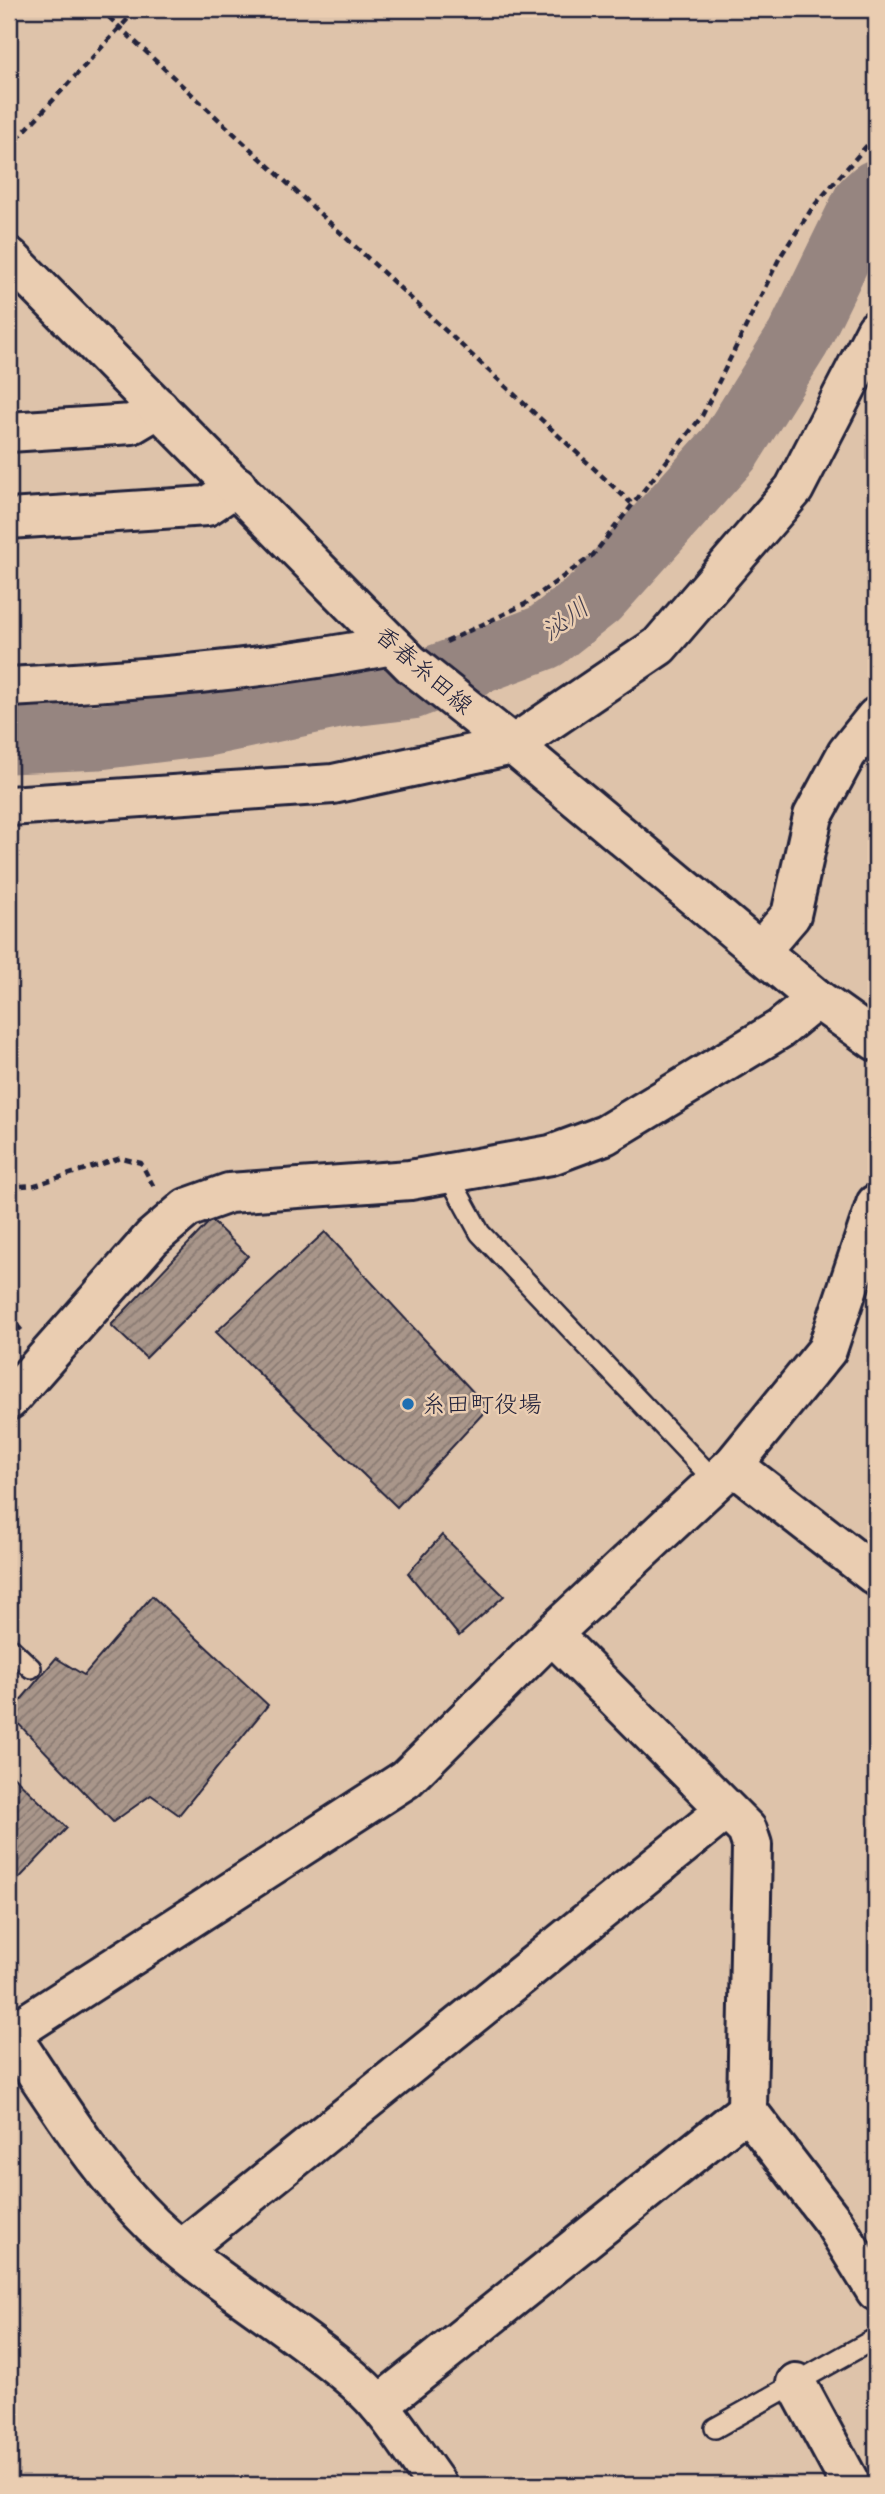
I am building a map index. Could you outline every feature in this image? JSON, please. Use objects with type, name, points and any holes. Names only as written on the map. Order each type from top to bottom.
[{"type":"street","name":"香春糸田線","points":[[9,257],[402,654],[817,999],[876,1041]]},
{"type":"street","points":[[9,806],[333,784],[513,745],[659,646],[794,489],[876,330]]},
{"type":"street","points":[[9,432],[132,424],[159,408]]},
{"type":"street","points":[[9,519],[207,506],[237,486]]},
{"type":"street","points":[[9,687],[166,678],[320,659],[402,654]]},
{"type":"street","points":[[760,951],[791,915],[813,816],[847,753],[876,717]]},
{"type":"street","points":[[9,1400],[152,1238],[187,1208],[229,1193],[410,1180],[551,1155],[606,1135],[780,1029],[817,999]]},
{"type":"street","points":[[436,2485],[379,2405],[356,2381],[220,2281],[153,2225],[103,2169],[10,2035],[406,1779],[552,1634],[724,1473],[827,1350],[876,1204]]},
{"type":"street","points":[[724,1473],[876,1576]]},
{"type":"street","points":[[552,1634],[747,1830],[752,1845],[747,2110],[834,2222],[874,2282]]},
{"type":"street","points":[[182,2249],[726,1810]]},
{"type":"street","points":[[379,2405],[747,2110]]},
{"type":"street","points":[[796,2383],[851,2485]]},
{"type":"lane","points":[[447,1173],[480,1233],[724,1473]]},
{"type":"lane","points":[[9,1647],[31,1668]]},
{"type":"lane","points":[[715,2428],[876,2337]]},
{"type":"path","points":[[100,9],[631,503]]},
{"type":"path","points":[[9,148],[137,9]]},
{"type":"path","points":[[402,654],[449,642],[525,604],[593,555],[702,415],[780,257],[813,207],[876,135]]},
{"type":"path","points":[[9,1186],[35,1185],[121,1158],[141,1163],[157,1193],[180,1214]]},
{"type":"building","points":[[211,1220],[248,1256],[146,1358],[111,1325]]},
{"type":"building","points":[[325,1232],[488,1408],[397,1507],[216,1332]]},
{"type":"building","points":[[442,1535],[504,1596],[459,1636],[408,1573]]},
{"type":"building","points":[[152,1596],[268,1705],[179,1815],[151,1795],[113,1822],[9,1714],[56,1658],[84,1675]]},
{"type":"building","points":[[9,1772],[67,1828],[9,1889]]},
{"type":"waterway","name":"泌川","points":[[9,741],[99,737],[206,724],[343,695],[411,687],[545,637],[596,597],[729,449],[798,339],[865,202],[876,192]]},
{"type":"place","name":"糸田町役場","points":[[408,1404]]}]
